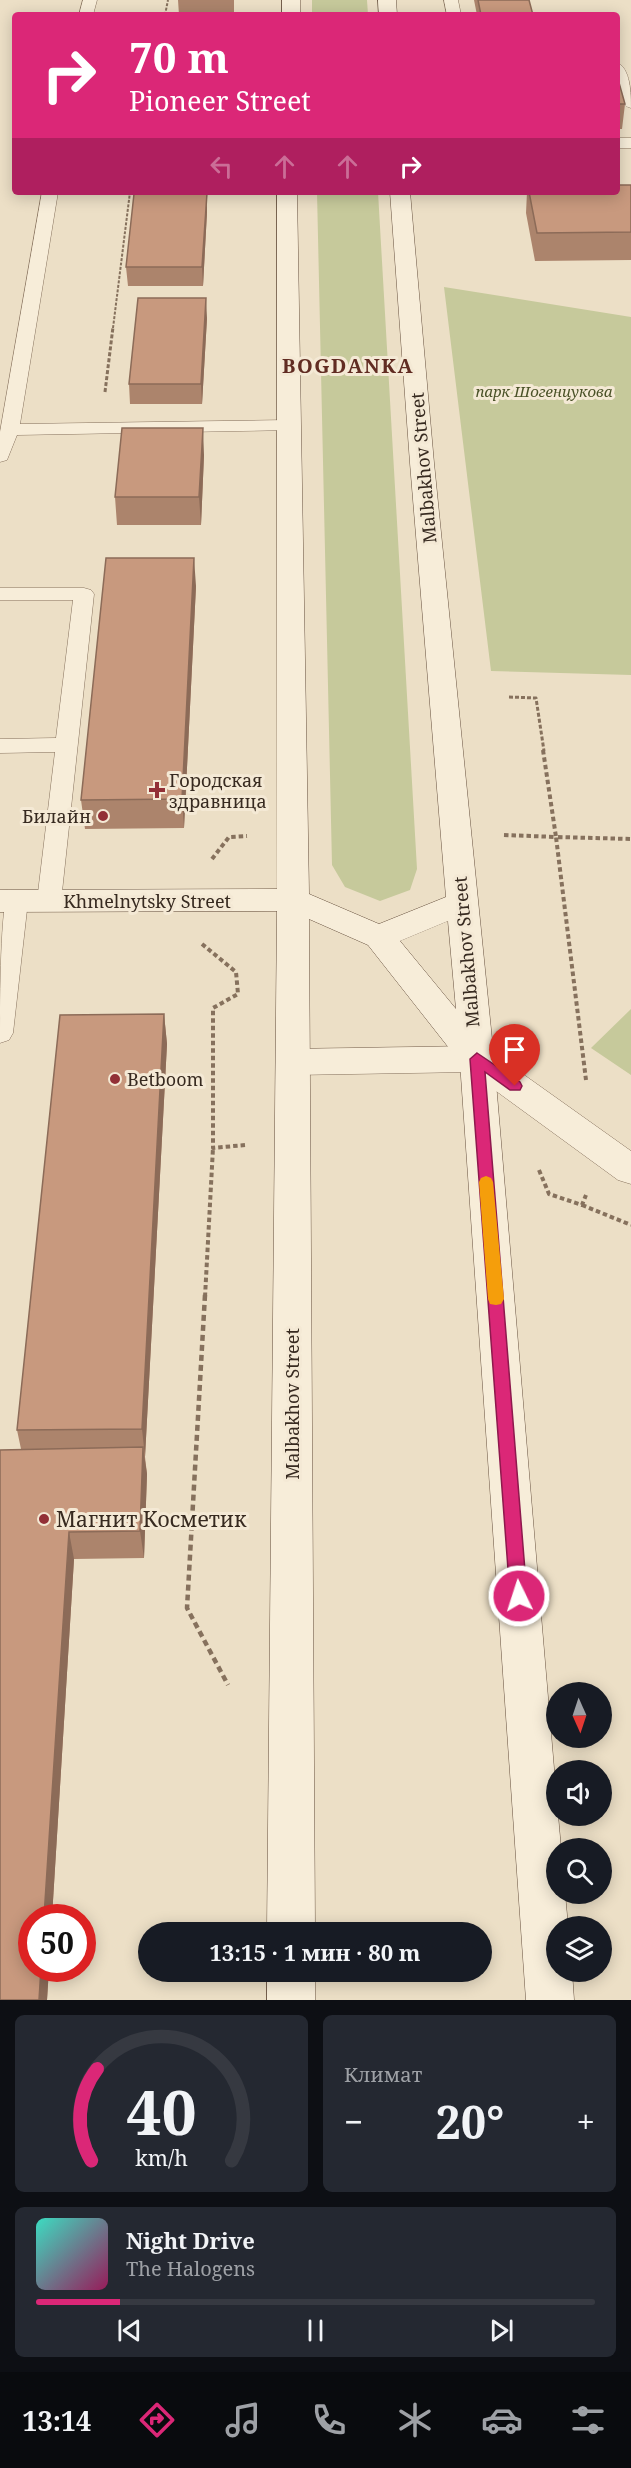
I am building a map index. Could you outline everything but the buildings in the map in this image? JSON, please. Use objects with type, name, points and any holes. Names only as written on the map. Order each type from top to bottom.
[{"type":"main road","name":"Malbakhov Street","points":[[287,195],[293,900],[291,1922]]},
{"type":"main road","name":"Malbakhov Street","points":[[400,195],[461,903],[477,1059],[550,2000]]},
{"type":"main road","points":[[293,900],[379,937],[477,1059],[631,1170]]},
{"type":"main road","name":"Khmelnytsky Street","points":[[8,901],[293,900]]},
{"type":"main road","points":[[379,937],[461,903]]},
{"type":"main road","points":[[293,1062],[477,1059]]},
{"type":"main road","points":[[291,1982],[291,2000]]},
{"type":"lane","points":[[620,76],[631,104]]},
{"type":"lane","points":[[0,456],[10,430],[49,195]]},
{"type":"lane","points":[[10,430],[288,426]]},
{"type":"lane","points":[[0,594],[84,594],[49,901]]},
{"type":"lane","points":[[0,746],[67,745]]},
{"type":"lane","points":[[0,1033],[8,901]]},
{"type":"path","points":[[100,429],[130,195]]},
{"type":"path","points":[[509,697],[536,698],[587,1086]]},
{"type":"path","points":[[209,864],[229,837],[253,835]]},
{"type":"path","points":[[504,835],[631,839]]},
{"type":"path","points":[[201,943],[236,972],[238,994],[213,1008],[213,1148],[187,1608],[228,1685]]},
{"type":"path","points":[[213,1148],[249,1145]]},
{"type":"path","points":[[539,1170],[549,1194],[631,1225]]},
{"type":"path","points":[[582,1205],[587,1191]]},
{"type":"green space","points":[[312,0],[367,0],[368,12],[312,12]]},
{"type":"green space","points":[[317,195],[378,195],[417,869],[410,890],[380,901],[345,887],[332,865]]},
{"type":"green space","name":"парк Шогенцукова","points":[[444,287],[631,317],[631,675],[491,671]]},
{"type":"green space","points":[[631,1009],[631,1075],[591,1048]]},
{"type":"slow traffic","points":[[486,1182],[496,1299]]},
{"type":"place","name":"Городская здравница","points":[[157,790]]},
{"type":"place","name":"Билайн","points":[[103,816]]},
{"type":"place","name":"Betboom","points":[[115,1079]]},
{"type":"place","name":"Магнит Косметик","points":[[44,1519]]},
{"type":"district","name":"BOGDANKA","points":[[348,365]]},
{"type":"route","points":[[515,1086],[477,1059],[519,1596]]}]
